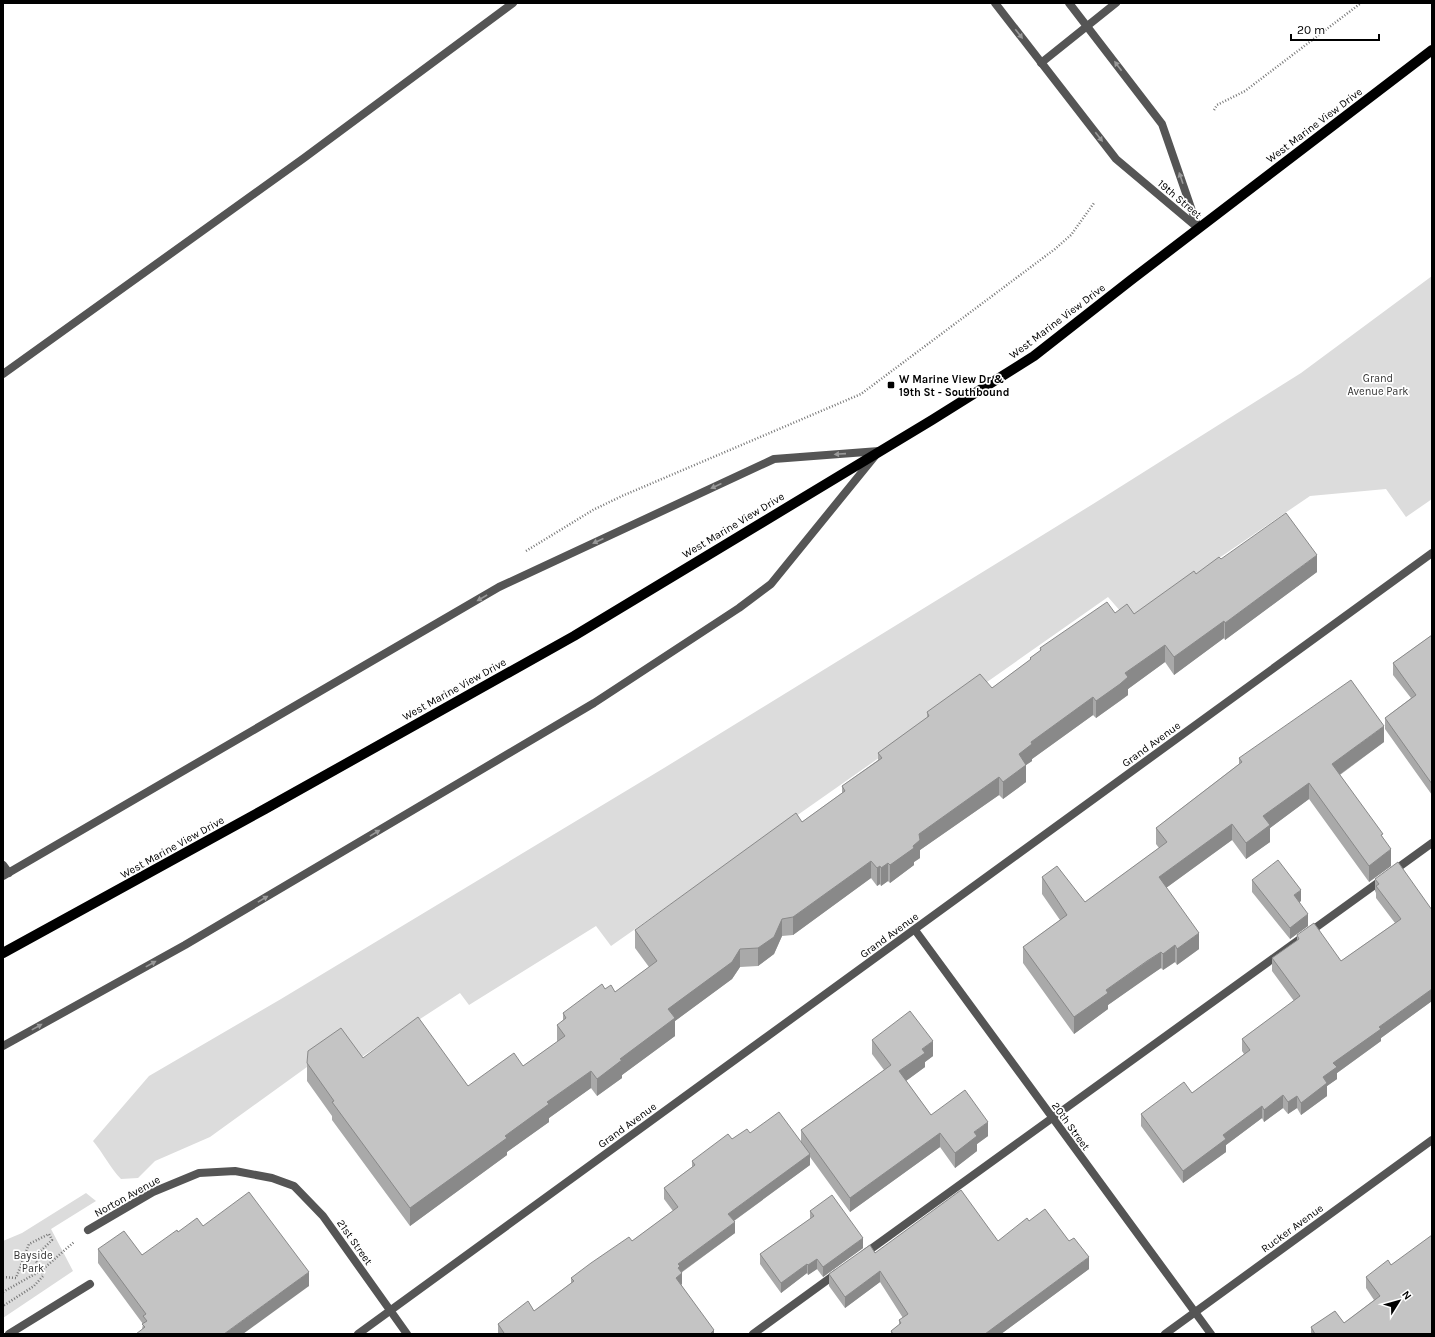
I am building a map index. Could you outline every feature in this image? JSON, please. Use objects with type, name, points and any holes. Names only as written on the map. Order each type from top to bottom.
[{"type":"main road","name":"West Marine View Drive","points":[[3,953],[265,809],[574,636],[1034,356],[1198,228],[1432,50]]},
{"type":"street","points":[[3,374],[304,158],[513,3]]},
{"type":"street","name":"19th Street","points":[[996,3],[1116,159],[1198,228]]},
{"type":"street","name":"19th Street","points":[[1069,3],[1162,124],[1198,228]]},
{"type":"street","points":[[1042,63],[1116,3]]},
{"type":"street","points":[[3,865],[6,874],[499,588],[774,459],[879,451]]},
{"type":"street","points":[[3,1046],[185,945],[594,703],[739,608],[770,584],[879,451]]},
{"type":"street","name":"Grand Avenue","points":[[358,1334],[1432,553]]},
{"type":"street","points":[[855,1260],[1432,843]]},
{"type":"street","name":"20th Street","points":[[915,930],[1211,1334]]},
{"type":"street","name":"Rucker Avenue","points":[[1165,1334],[1432,1140]]},
{"type":"street","name":"Norton Avenue","points":[[88,1230],[153,1192],[199,1173],[235,1172],[272,1178]]},
{"type":"street","name":"21st Street","points":[[272,1178],[294,1186],[323,1216],[407,1334]]},
{"type":"street","points":[[753,1334],[842,1269]]},
{"type":"street","points":[[9,1334],[90,1284]]},
{"type":"path","points":[[1214,110],[1217,104],[1245,91],[1361,3]]},
{"type":"path","points":[[519,555],[593,510],[622,496],[861,394],[1055,249],[1071,235],[1094,203]]},
{"type":"path","points":[[3,1292],[42,1270],[88,1230]]},
{"type":"path","points":[[3,1277],[16,1278],[29,1244],[49,1234],[52,1240],[34,1258],[44,1276],[34,1286],[3,1306]]},
{"type":"green space","name":"Grand Avenue Park","points":[[1432,276],[1432,499],[1406,517],[1386,489],[1310,496],[1128,620],[1108,597],[611,946],[596,926],[469,1005],[460,993],[357,1060],[343,1041],[210,1137],[155,1161],[138,1178],[121,1179],[93,1141],[149,1076],[281,999],[664,768],[1093,504],[1301,373]]},
{"type":"green space","name":"Bayside Park","points":[[86,1193],[96,1201],[51,1229],[73,1271],[3,1318],[3,1241],[22,1233]]},
{"type":"building","points":[[1286,513],[1317,555],[1225,623],[1224,621],[1174,657],[1165,645],[1125,673],[1128,677],[1120,684],[1096,701],[1093,697],[1031,742],[1032,744],[1019,754],[1026,765],[1003,782],[999,777],[919,834],[920,840],[913,846],[914,848],[890,865],[888,863],[881,868],[880,866],[877,868],[871,861],[793,917],[782,919],[774,937],[758,948],[740,949],[732,962],[668,1009],[675,1018],[620,1059],[622,1060],[597,1079],[591,1071],[547,1102],[549,1104],[505,1136],[507,1138],[410,1208],[332,1102],[334,1101],[307,1063],[308,1051],[341,1028],[363,1058],[418,1017],[468,1086],[514,1053],[523,1066],[565,1036],[557,1025],[566,1018],[563,1013],[602,984],[605,989],[611,985],[615,992],[657,961],[635,930],[796,813],[802,822],[845,791],[842,786],[882,758],[878,753],[929,716],[927,712],[980,674],[992,688],[1031,659],[1030,658],[1041,650],[1040,648],[1107,602],[1115,613],[1127,604],[1134,614],[1194,571],[1196,574],[1219,557],[1221,559]]},
{"type":"building","points":[[1432,635],[1432,784],[1385,718],[1416,695],[1393,663]]},
{"type":"building","points":[[1351,680],[1384,726],[1332,764],[1383,834],[1381,835],[1391,849],[1369,866],[1309,783],[1263,816],[1270,825],[1246,843],[1232,824],[1159,877],[1199,933],[1177,949],[1175,945],[1163,954],[1161,952],[1147,961],[1106,990],[1108,993],[1074,1017],[1023,947],[1067,915],[1042,877],[1057,866],[1085,902],[1167,842],[1156,828],[1242,762],[1239,758]]},
{"type":"building","points":[[1278,860],[1301,890],[1294,895],[1308,914],[1290,928],[1252,880]]},
{"type":"building","points":[[1398,862],[1432,910],[1432,989],[1379,1027],[1381,1029],[1333,1063],[1337,1067],[1323,1077],[1327,1083],[1301,1103],[1297,1096],[1288,1102],[1283,1095],[1264,1110],[1262,1106],[1223,1135],[1226,1139],[1183,1171],[1141,1114],[1184,1082],[1192,1093],[1250,1050],[1242,1039],[1300,996],[1272,958],[1299,939],[1297,935],[1314,923],[1341,961],[1401,919],[1376,886],[1379,884],[1375,879]]},
{"type":"building","points":[[910,1011],[933,1041],[922,1049],[925,1053],[899,1071],[931,1115],[965,1090],[988,1122],[974,1132],[977,1136],[955,1153],[940,1133],[850,1198],[801,1130],[891,1065],[872,1040]]},
{"type":"building","points":[[779,1112],[810,1154],[728,1214],[735,1222],[678,1264],[680,1266],[678,1268],[682,1273],[676,1278],[714,1330],[710,1334],[502,1334],[504,1333],[498,1324],[528,1301],[534,1311],[574,1281],[571,1278],[591,1263],[629,1237],[632,1241],[678,1207],[664,1188],[695,1165],[692,1161],[728,1134],[732,1139],[747,1129],[750,1133]]},
{"type":"building","points":[[961,1190],[998,1241],[1027,1218],[1029,1221],[1045,1209],[1069,1241],[1074,1238],[1089,1257],[985,1334],[893,1334],[891,1331],[901,1323],[899,1320],[908,1314],[880,1271],[845,1297],[829,1274],[870,1245],[875,1253]]},
{"type":"building","points":[[249,1192],[309,1272],[224,1334],[136,1334],[145,1327],[142,1324],[147,1321],[143,1316],[146,1314],[98,1249],[124,1231],[142,1255],[177,1230],[178,1232],[197,1218],[203,1226]]},
{"type":"building","points":[[832,1195],[863,1238],[823,1267],[817,1259],[808,1265],[807,1264],[781,1283],[760,1254],[814,1216],[810,1211]]},
{"type":"building","points":[[1432,1235],[1432,1334],[1315,1334],[1311,1327],[1335,1311],[1344,1323],[1380,1296],[1366,1277],[1388,1260],[1391,1265]]},
{"type":"place","name":"W Marine View Dr & 19th St - Southbound","points":[[891,385]]}]
